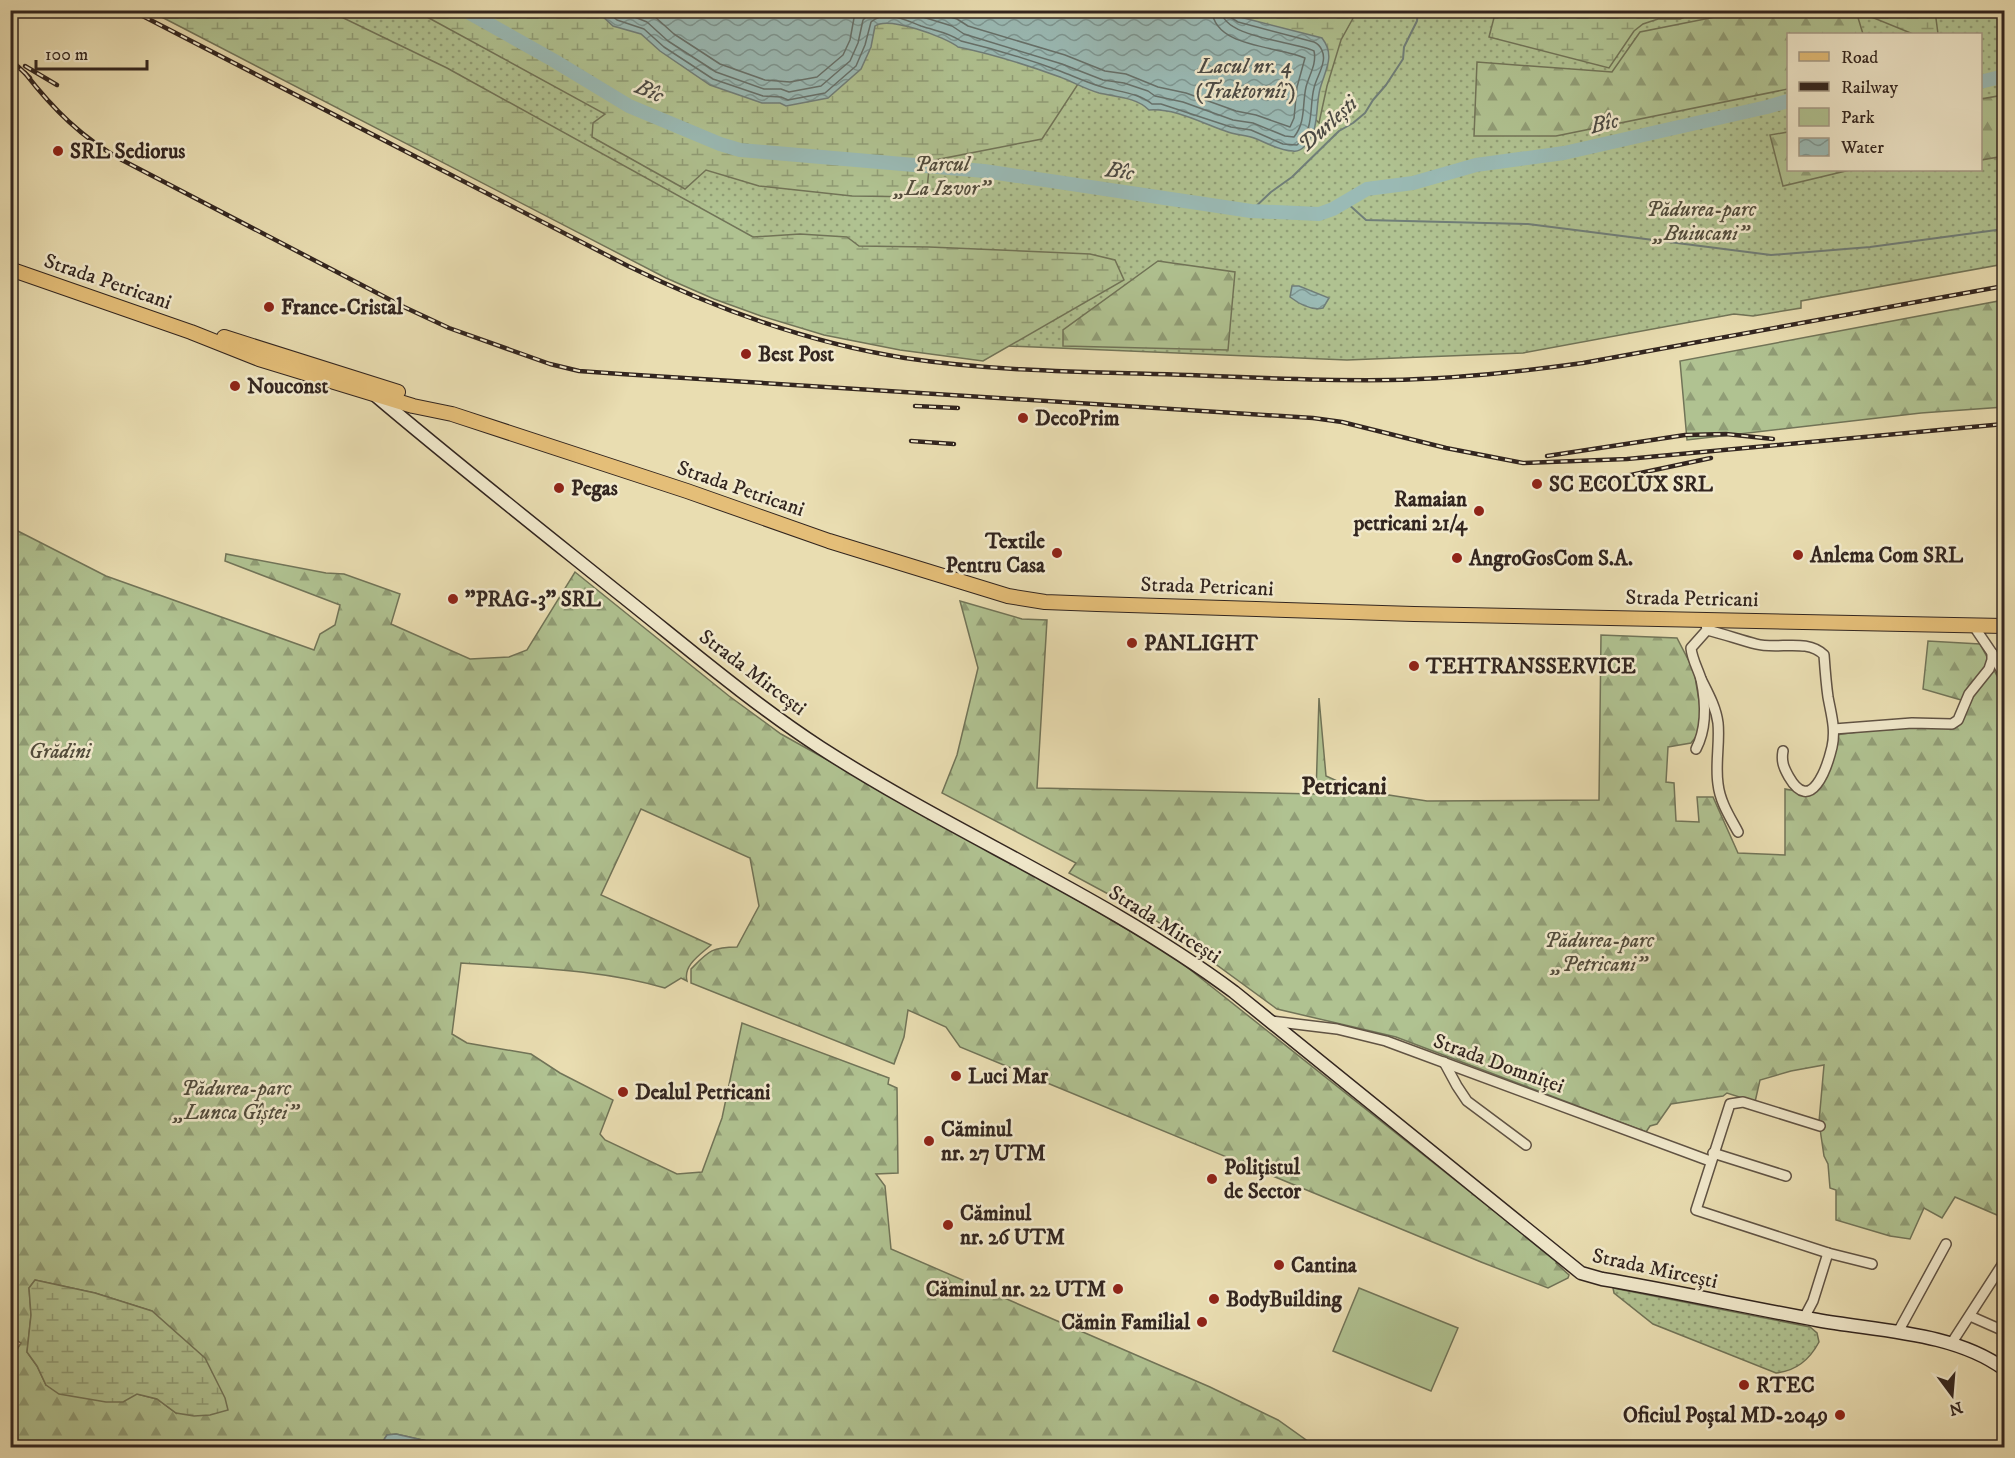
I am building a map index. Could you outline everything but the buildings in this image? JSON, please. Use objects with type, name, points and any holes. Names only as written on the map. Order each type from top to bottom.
[{"type":"main road","name":"Strada Petricani","points":[[10,269],[191,332],[259,359],[374,395],[413,406],[438,410],[687,491],[829,541],[1008,596],[1045,602],[1706,624],[2004,626]]},
{"type":"main road","name":"Strada Petricani","points":[[191,332],[236,340],[417,399],[438,410]]},
{"type":"main road","name":"Strada Mircești","points":[[359,380],[471,476],[780,719],[821,748],[897,793],[1127,921],[1190,960],[1270,1021],[1581,1273],[1804,1318],[1863,1329],[1898,1332],[1951,1344],[1977,1354],[2004,1370]]},
{"type":"street","points":[[1738,832],[1726,810],[1719,789],[1717,716],[1691,648],[1706,624],[1758,645],[1810,647],[1819,650],[1824,655],[1834,729],[1832,747],[1825,769],[1816,786],[1803,792],[1795,787],[1784,768],[1783,751]]},
{"type":"street","points":[[1973,625],[2004,675]]},
{"type":"street","points":[[1834,729],[1912,723],[1952,724],[1958,720],[1969,694],[1989,669],[1992,653]]},
{"type":"street","points":[[1696,749],[1702,738],[1705,724],[1701,679]]},
{"type":"street","name":"Strada Domniței","points":[[1270,1021],[1337,1029],[1377,1039],[1712,1157],[1786,1176]]},
{"type":"street","points":[[1444,1062],[1467,1101],[1527,1144]]},
{"type":"street","points":[[1820,1126],[1743,1102],[1733,1102],[1728,1107],[1696,1210],[1828,1253],[1872,1264]]},
{"type":"street","points":[[1898,1332],[1946,1244]]},
{"type":"street","points":[[1804,1318],[1813,1301],[1828,1253]]},
{"type":"street","points":[[1951,1344],[2004,1262]]},
{"type":"street","points":[[1970,1316],[2004,1331]]},
{"type":"green space","points":[[1496,10],[1700,11],[1680,19],[1658,19],[1643,24],[1634,31],[1609,68],[1489,37]]},
{"type":"green space","points":[[150,11],[329,11],[447,68],[753,237],[800,234],[847,237],[859,246],[1090,254],[1115,260],[1124,280],[983,361],[900,350],[824,335],[761,316],[666,278]]},
{"type":"green space","name":"Parcul „La Izvor”","points":[[165,11],[2004,11],[2004,264],[1801,301],[1801,308],[1753,316],[1734,314],[1523,353],[1347,360],[1007,346]]},
{"type":"green space","points":[[416,11],[601,11],[868,17],[881,15],[1082,78],[1042,139],[930,161],[926,197],[852,196],[759,186],[706,170],[685,189],[592,137],[593,123],[605,114]]},
{"type":"green space","points":[[1213,11],[1357,11],[1341,40],[1319,123]]},
{"type":"green space","points":[[1745,11],[1856,11],[1863,33],[1787,33],[1787,89],[1556,136],[1474,136],[1477,62],[1612,72],[1640,32]]},
{"type":"green space","points":[[1864,11],[1935,11],[1938,33],[1911,33],[1864,14]]},
{"type":"green space","points":[[2004,95],[2004,156],[1982,160],[1982,99]]},
{"type":"green space","points":[[1787,132],[1787,171],[1846,171],[1783,186],[1770,135]]},
{"type":"green space","points":[[1158,261],[1235,272],[1228,350],[1063,346],[1063,330]]},
{"type":"green space","points":[[2004,300],[2004,407],[1921,413],[1687,440],[1680,361]]},
{"type":"green space","name":"Pădurea-parc „Lunca Gîștei”","points":[[10,527],[106,576],[314,650],[320,634],[335,625],[340,605],[225,561],[226,554],[326,573],[344,574],[400,594],[391,624],[470,659],[509,657],[527,650],[575,572],[729,696],[781,734],[1062,891],[1173,956],[1557,1261],[1556,1263],[1569,1275],[1568,1278],[1548,1288],[1481,1262],[960,1047],[946,1027],[908,1010],[904,1037],[894,1064],[691,983],[691,969],[706,955],[716,949],[737,947],[759,906],[750,858],[641,809],[601,895],[711,945],[690,965],[686,975],[687,981],[681,978],[665,988],[590,973],[461,963],[452,1034],[467,1043],[531,1054],[560,1073],[613,1100],[600,1134],[605,1140],[677,1174],[702,1172],[722,1118],[742,1023],[889,1078],[888,1084],[897,1088],[898,1173],[876,1174],[885,1186],[891,1249],[1210,1387],[1278,1420],[1316,1447],[434,1448],[431,1442],[396,1434],[387,1435],[379,1448],[11,1447],[11,1359],[21,1343],[10,1336]],"holes":[[[35,1280],[95,1293],[152,1311],[176,1413],[157,1399],[137,1394],[46,1385],[27,1352],[31,1315],[29,1288]]]},
{"type":"green space","name":"Pădurea-parc „Petricani”","points":[[960,601],[1022,619],[1047,620],[1037,788],[1316,794],[1319,698],[1326,776],[1357,790],[1427,801],[1599,800],[1601,635],[1677,638],[1694,671],[1701,713],[1699,733],[1691,743],[1668,747],[1666,782],[1674,783],[1676,821],[1699,822],[1697,797],[1713,797],[1738,853],[1785,855],[1785,789],[1813,794],[1830,770],[1835,735],[1889,728],[1959,725],[1968,702],[1923,689],[1928,641],[1980,644],[2004,689],[2001,698],[2002,712],[2004,712],[2004,1218],[1955,1197],[1942,1218],[1924,1208],[1910,1239],[1890,1236],[1836,1220],[1836,1190],[1830,1188],[1828,1164],[1824,1156],[1819,1122],[1824,1065],[1760,1080],[1755,1102],[1727,1093],[1723,1096],[1671,1104],[1657,1124],[1650,1126],[1646,1132],[1396,1037],[1277,1009],[1151,917],[1069,873],[1076,863],[942,793],[957,755],[978,668]]},
{"type":"green space","points":[[35,1280],[95,1293],[152,1311],[205,1358],[225,1398],[228,1410],[194,1416],[176,1413],[157,1399],[137,1394],[123,1402],[106,1402],[59,1394],[46,1385],[27,1352],[31,1315],[29,1288]]},
{"type":"green space","points":[[1359,1288],[1458,1328],[1431,1391],[1333,1351]]},
{"type":"green space","points":[[1613,1288],[1810,1327],[1817,1333],[1819,1342],[1802,1363],[1790,1370],[1776,1373],[1653,1324],[1614,1293]]},
{"type":"water","name":"Lacul nr. 4 (Traktornîi)","points":[[590,11],[1227,11],[1240,17],[1322,38],[1329,57],[1320,89],[1313,133],[1305,146],[1295,151],[1283,150],[1251,137],[1231,133],[1169,111],[1149,110],[1138,102],[1099,93],[1035,68],[958,47],[930,33],[892,24],[875,26],[871,47],[861,69],[828,98],[786,106],[780,103],[762,103],[710,85],[660,51],[641,34],[613,26],[602,16]]},
{"type":"water","points":[[1292,286],[1299,286],[1329,298],[1323,308],[1310,307],[1290,297]]},
{"type":"water","points":[[396,1434],[431,1442],[434,1447],[379,1447],[387,1435]]},
{"type":"waterway","name":"Bîc","points":[[464,10],[629,106],[740,150],[984,171],[1251,211],[1319,214],[1333,209],[1367,189],[1413,183],[1476,165],[1564,153],[1787,101]]},
{"type":"waterway","name":"Durlești","points":[[1251,211],[1271,192],[1292,177],[1339,131],[1365,113],[1403,59],[1404,47],[1417,21],[1418,10]]},
{"type":"waterway","name":"Bîc","points":[[1982,82],[2004,76]]},
{"type":"waterway","points":[[1346,202],[1366,220],[1528,224],[1771,255],[1870,247],[2004,229]]},
{"type":"railway","points":[[131,10],[661,282],[763,323],[798,334],[869,352],[905,358],[1011,369],[1082,372],[1313,380],[1437,378],[1583,363],[2004,286]]},
{"type":"railway","points":[[10,59],[30,78]]},
{"type":"railway","points":[[25,66],[57,85]]},
{"type":"railway","points":[[25,73],[69,122],[122,160],[404,307],[449,328],[550,364],[579,371],[1313,418],[1342,422],[1446,448],[1523,463],[1627,459],[2004,424]]},
{"type":"railway","points":[[915,406],[958,408]]},
{"type":"railway","points":[[1547,456],[1685,435],[1726,434],[1773,439]]},
{"type":"railway","points":[[911,441],[954,444]]},
{"type":"railway","points":[[1593,483],[1711,458]]},
{"type":"place","name":"SRL Sediorus","points":[[58,151]]},
{"type":"place","name":"France-Cristal","points":[[269,307]]},
{"type":"place","name":"Best Post","points":[[746,354]]},
{"type":"place","name":"Nouconst","points":[[235,386]]},
{"type":"place","name":"DecoPrim","points":[[1023,418]]},
{"type":"place","name":"SC ECOLUX SRL","points":[[1537,484]]},
{"type":"place","name":"Pegas","points":[[559,488]]},
{"type":"place","name":"Ramaian petricani 21/4","points":[[1479,511]]},
{"type":"place","name":"Textile Pentru Casa","points":[[1057,553]]},
{"type":"place","name":"Anlema Com SRL","points":[[1798,555]]},
{"type":"place","name":"AngroGosCom S.A.","points":[[1457,558]]},
{"type":"place","name":"\"PRAG-3\" SRL","points":[[453,599]]},
{"type":"place","name":"PANLIGHT","points":[[1132,643]]},
{"type":"place","name":"TEHTRANSSERVICE","points":[[1414,666]]},
{"type":"place","name":"Luci Mar","points":[[956,1076]]},
{"type":"place","name":"Dealul Petricani","points":[[623,1092]]},
{"type":"place","name":"Căminul nr. 27 UTM","points":[[929,1141]]},
{"type":"place","name":"Polițistul de Sector","points":[[1212,1179]]},
{"type":"place","name":"Căminul nr. 26 UTM","points":[[948,1225]]},
{"type":"place","name":"Cantina","points":[[1279,1265]]},
{"type":"place","name":"Căminul nr. 22 UTM","points":[[1118,1289]]},
{"type":"place","name":"BodyBuilding","points":[[1214,1299]]},
{"type":"place","name":"Cămin Familial","points":[[1202,1322]]},
{"type":"place","name":"RTEC","points":[[1744,1385]]},
{"type":"place","name":"Oficiul Poștal MD-2049","points":[[1840,1415]]},
{"type":"district","name":"Petricani","points":[[1344,786]]},
{"type":"park label","name":"Pădurea-parc „Buiucani”","points":[[1701,221]]},
{"type":"park label","name":"Grădini","points":[[60,751]]}]
